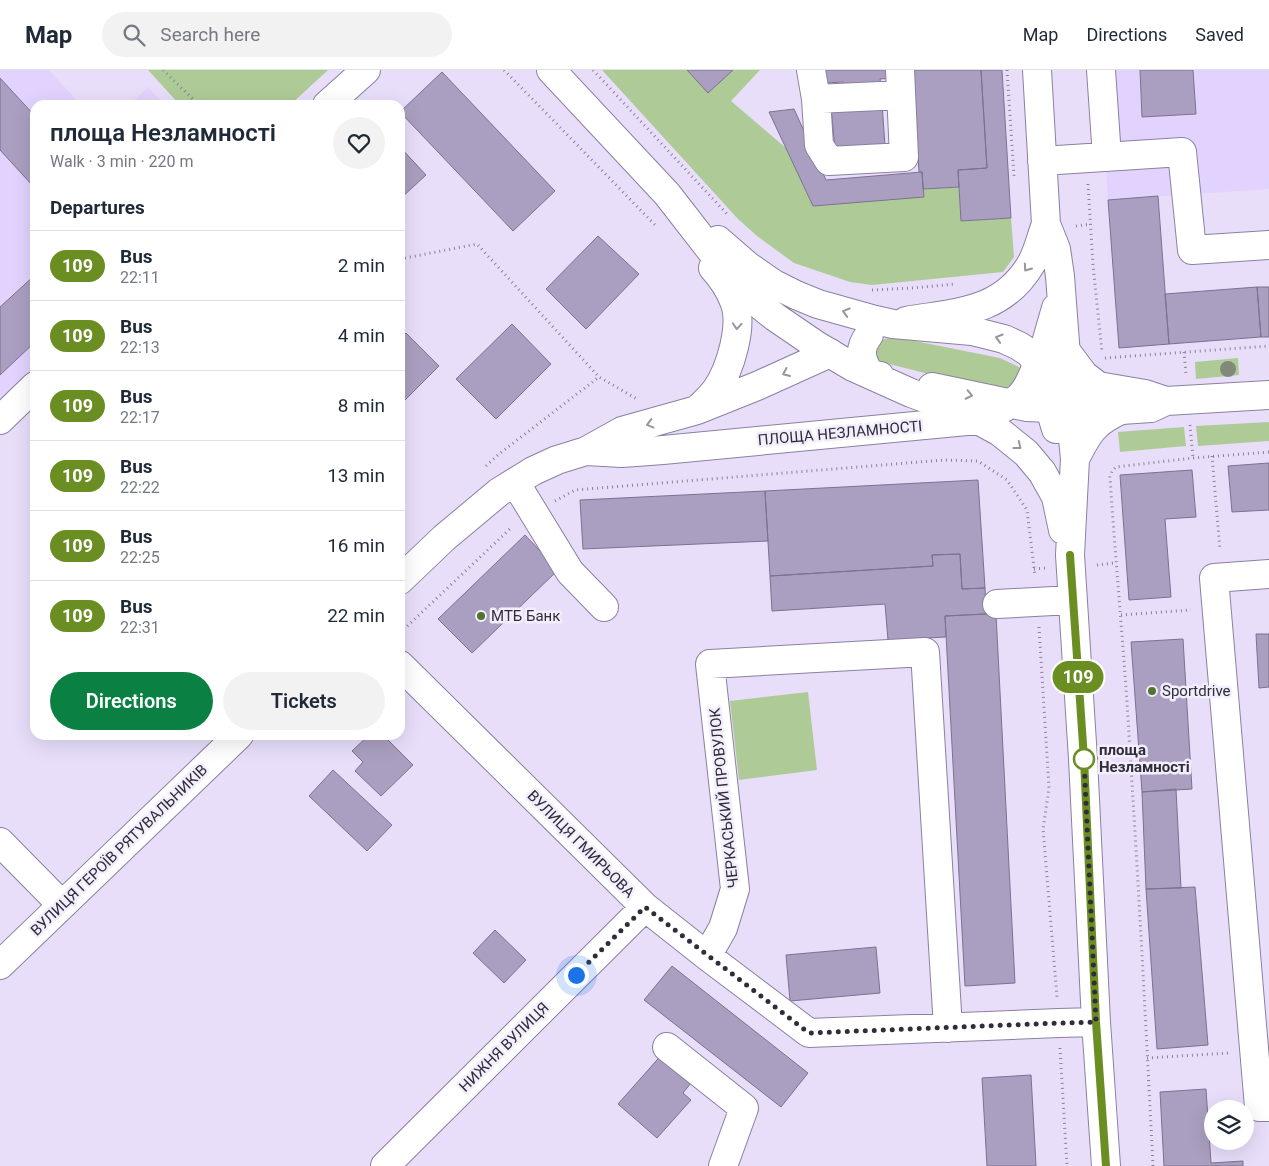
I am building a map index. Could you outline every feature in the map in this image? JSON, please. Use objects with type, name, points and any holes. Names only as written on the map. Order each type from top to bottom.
[{"type":"street","points":[[333,100],[366,70]]},
{"type":"street","points":[[551,70],[667,194],[748,266],[774,284],[818,304],[876,320],[893,324],[972,331],[1004,339],[1020,346],[1031,354],[1060,409],[1075,459]]},
{"type":"street","points":[[811,70],[816,99],[819,145],[829,161],[904,157],[900,82],[816,99]]},
{"type":"street","points":[[1036,70],[1046,224],[1056,249],[1068,378],[1060,409],[1060,441],[1084,759],[1096,1022],[1106,1166]]},
{"type":"street","points":[[1097,157],[1101,70]]},
{"type":"street","points":[[1042,161],[1182,152],[1192,250],[1269,245]]},
{"type":"street","points":[[667,194],[676,225],[725,282],[735,302],[737,318],[736,338],[731,358],[723,378],[715,391],[697,410]]},
{"type":"street","name":"ПЛОЩА НЕЗЛАМНОСТІ","points":[[667,194],[733,279],[775,317],[853,367],[978,420],[1000,432],[1026,453],[1064,502]]},
{"type":"street","points":[[405,575],[444,538],[499,492],[533,471],[586,450],[622,432],[697,410],[757,386],[893,324],[976,309],[994,301],[1007,293],[1031,263],[1046,224]]},
{"type":"street","points":[[978,420],[991,415],[1019,398],[1024,392],[1037,365],[1054,318],[1060,288]]},
{"type":"street","points":[[869,335],[864,341],[862,358],[870,374]]},
{"type":"street","points":[[1066,351],[1084,375],[1112,395]]},
{"type":"street","points":[[1037,365],[1054,374],[1112,395],[1145,394],[1166,401],[1269,395]]},
{"type":"street","name":"ПЛОЩА НЕЗЛАМНОСТІ","points":[[870,374],[1009,404],[1060,409]]},
{"type":"street","points":[[0,420],[30,391]]},
{"type":"street","points":[[1064,502],[1075,459],[1090,431],[1107,416],[1112,395]]},
{"type":"street","name":"ПЛОЩА НЕЗЛАМНОСТІ","points":[[586,450],[622,453],[978,420],[1060,409],[1112,395]]},
{"type":"street","points":[[515,482],[570,572],[604,607]]},
{"type":"street","points":[[1269,574],[1214,578],[1259,1107],[1269,1106]]},
{"type":"street","points":[[997,604],[1072,600]]},
{"type":"street","name":"ЧЕРКАСЬКИЙ ПРОВУЛОК","points":[[707,956],[723,928],[735,889],[710,664],[926,652],[948,1028]]},
{"type":"street","name":"ВУЛИЦЯ ГМИРЬОВА","points":[[405,671],[645,907],[809,1033],[1096,1022]]},
{"type":"street","name":"ВУЛИЦЯ ГЕРОЇВ РЯТУВАЛЬНИКІВ","points":[[0,965],[234,740]]},
{"type":"street","points":[[0,842],[62,905]]},
{"type":"street","name":"НИЖНЯ ВУЛИЦЯ","points":[[385,1166],[645,907]]},
{"type":"street","points":[[667,1047],[744,1108],[723,1166]]},
{"type":"path","points":[[163,70],[194,100]]},
{"type":"path","points":[[504,70],[661,232]]},
{"type":"path","points":[[593,70],[733,221]]},
{"type":"path","points":[[1007,70],[1015,185]]},
{"type":"path","points":[[1097,157],[1093,265],[1102,358],[1269,346]]},
{"type":"path","points":[[405,258],[476,244],[599,376],[640,401]]},
{"type":"path","points":[[867,290],[961,283]]},
{"type":"path","points":[[485,468],[499,454],[599,376]]},
{"type":"path","points":[[1153,1166],[1130,751],[1110,477],[1116,467],[1212,456],[1269,452]]},
{"type":"path","points":[[1212,456],[1223,578]]},
{"type":"path","points":[[667,483],[944,460],[978,461],[1007,480],[1027,510],[1038,602],[1049,788],[1043,829],[1059,1023],[1067,1166]]},
{"type":"path","points":[[1121,615],[1217,609]]},
{"type":"path","points":[[1147,1058],[1255,1052]]},
{"type":"shaded area","points":[[0,70],[49,70],[76,100],[30,100],[30,371],[15,386],[0,411]]},
{"type":"shaded area","points":[[1099,70],[1269,70],[1269,189],[1108,200]]},
{"type":"shaded area","points":[[148,87],[160,100],[134,100]]},
{"type":"green space","points":[[148,70],[328,70],[295,100],[175,100]]},
{"type":"green space","points":[[602,70],[687,70],[708,92],[733,70],[760,70],[731,101],[786,148],[813,206],[924,196],[923,189],[959,187],[962,221],[1011,218],[1014,257],[1003,272],[872,285],[850,282],[794,263],[757,236],[738,219]]},
{"type":"green space","points":[[893,338],[1000,358],[1019,367],[1023,377],[1004,393],[885,363],[874,358],[878,343],[885,339]]},
{"type":"green space","points":[[1238,358],[1239,375],[1196,379],[1195,362]]},
{"type":"green space","points":[[1269,422],[1269,441],[1198,446],[1196,426]]},
{"type":"green space","points":[[1184,427],[1186,446],[1120,452],[1118,432]]},
{"type":"green space","points":[[808,692],[817,770],[739,780],[730,701]]},
{"type":"building","points":[[687,70],[733,70],[708,93]]},
{"type":"building","points":[[823,70],[981,70],[987,168],[958,170],[959,187],[923,189],[922,172],[919,172],[913,77],[880,79],[881,86],[843,88],[843,82],[824,83]]},
{"type":"building","points":[[981,70],[1002,70],[1011,218],[961,221],[958,170],[987,168]]},
{"type":"building","points":[[1140,70],[1193,70],[1196,114],[1142,117]]},
{"type":"building","points":[[442,72],[555,191],[513,231],[405,117],[405,107]]},
{"type":"building","points":[[0,78],[30,111],[30,183],[0,150]]},
{"type":"building","points":[[882,103],[885,146],[835,150],[831,107]]},
{"type":"building","points":[[794,109],[826,180],[922,172],[924,197],[813,206],[769,112]]},
{"type":"building","points":[[405,152],[426,175],[405,194]]},
{"type":"building","points":[[1158,196],[1169,344],[1119,348],[1108,200]]},
{"type":"building","points":[[598,236],[639,274],[586,329],[546,289]]},
{"type":"building","points":[[30,280],[30,347],[0,375],[0,307]]},
{"type":"building","points":[[1257,287],[1269,287],[1269,337],[1261,337]]},
{"type":"building","points":[[1257,287],[1261,337],[1169,344],[1165,294]]},
{"type":"building","points":[[512,324],[551,364],[496,419],[456,379]]},
{"type":"building","points":[[405,334],[439,366],[405,400]]},
{"type":"building","points":[[1269,463],[1269,510],[1232,512],[1228,466]]},
{"type":"building","points":[[1192,470],[1196,517],[1165,519],[1171,597],[1129,600],[1120,475]]},
{"type":"building","points":[[978,480],[985,588],[962,589],[960,554],[932,555],[933,566],[770,576],[765,491]]},
{"type":"building","points":[[765,491],[768,541],[583,549],[580,500]]},
{"type":"building","points":[[525,535],[558,570],[472,653],[438,619]]},
{"type":"building","points":[[960,554],[962,589],[985,588],[986,614],[945,616],[946,637],[888,640],[885,604],[772,611],[770,576],[933,566],[932,555]]},
{"type":"building","points":[[996,614],[1015,983],[965,986],[945,616]]},
{"type":"building","points":[[1256,634],[1269,634],[1269,687],[1259,688]]},
{"type":"building","points":[[1183,639],[1192,789],[1142,792],[1131,642]]},
{"type":"building","points":[[364,740],[388,740],[413,765],[381,796],[355,771],[363,762],[352,751]]},
{"type":"building","points":[[333,770],[392,825],[367,851],[309,796]]},
{"type":"building","points":[[1176,789],[1181,888],[1146,889],[1142,792]]},
{"type":"building","points":[[1195,887],[1208,1045],[1157,1049],[1146,889]]},
{"type":"building","points":[[495,930],[526,960],[504,983],[473,953]]},
{"type":"building","points":[[876,947],[880,993],[790,1001],[786,955]]},
{"type":"building","points":[[672,966],[808,1073],[781,1107],[644,1000]]},
{"type":"building","points":[[664,1052],[694,1079],[683,1093],[691,1100],[657,1138],[618,1104]]},
{"type":"building","points":[[1031,1075],[1036,1166],[987,1166],[982,1078]]},
{"type":"building","points":[[1206,1089],[1207,1100],[1204,1100],[1204,1150],[1210,1150],[1211,1163],[1243,1161],[1243,1166],[1164,1166],[1160,1092]]},
{"type":"bus line","name":"109","points":[[1070,555],[1084,759],[1096,1022],[1106,1166]]},
{"type":"place","name":"МТБ Банк","points":[[481,616]]},
{"type":"place","name":"Sportdrive","points":[[1152,691]]},
{"type":"place","name":"площа Незламності","points":[[1084,759]]},
{"type":"route","points":[[576,975],[645,907],[809,1033],[1096,1022],[1084,759]]}]
